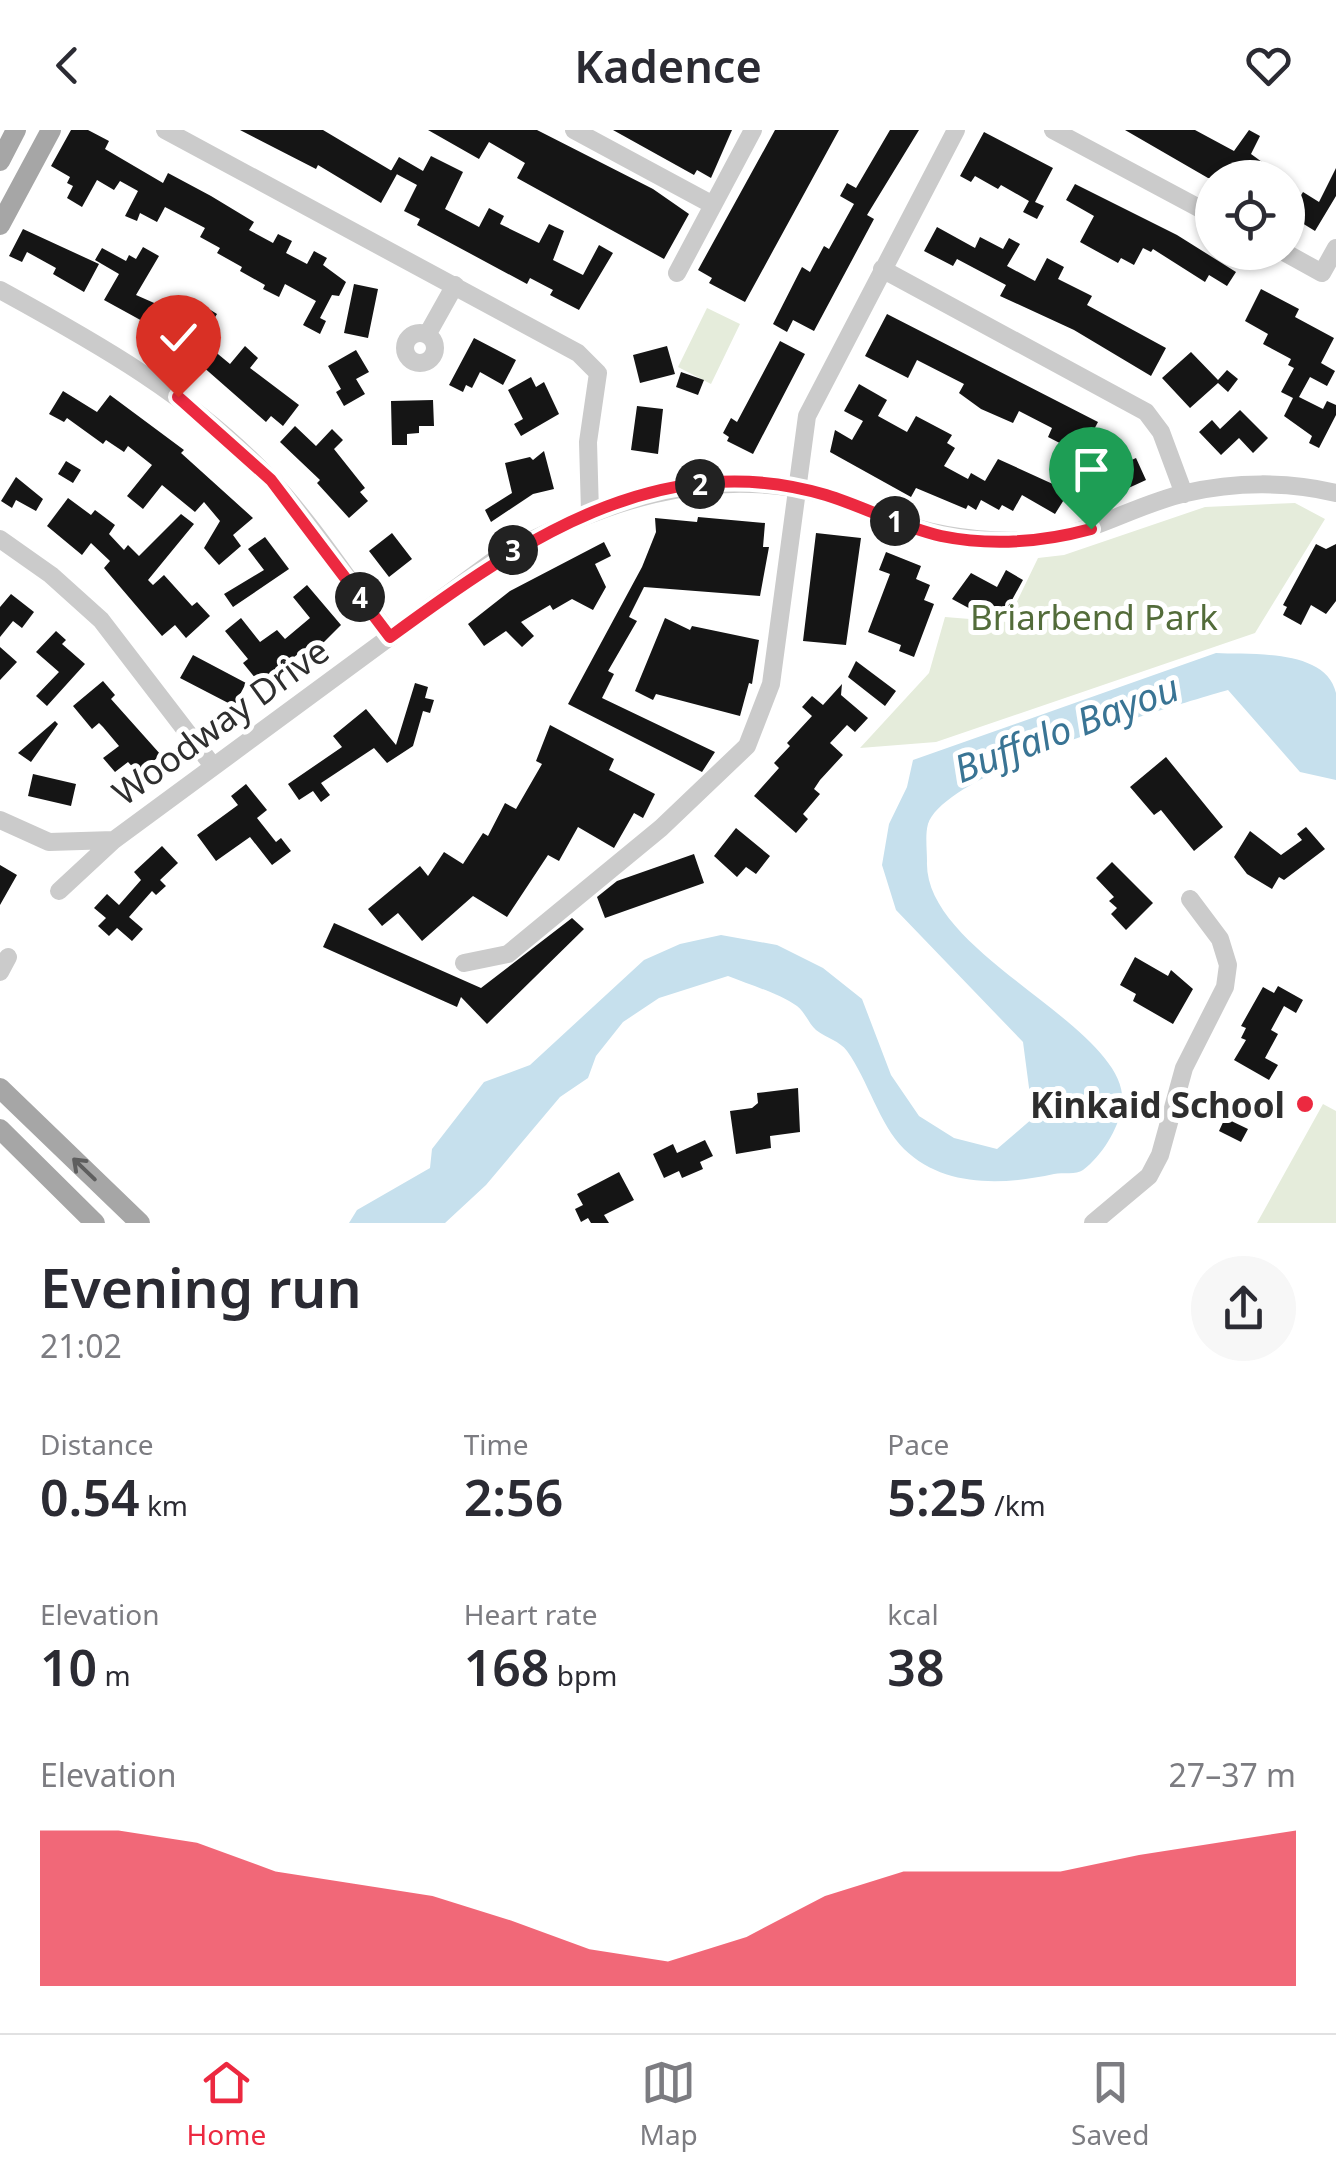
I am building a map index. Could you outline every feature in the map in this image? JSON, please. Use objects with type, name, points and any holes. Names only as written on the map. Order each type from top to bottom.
[{"type":"main road","points":[[0,225],[51,130]]},
{"type":"main road","points":[[0,161],[15,133],[40,150]]},
{"type":"main road","points":[[0,1088],[140,1223]]},
{"type":"main road","points":[[0,1130],[95,1223]]},
{"type":"street","points":[[165,130],[578,353],[598,373],[588,442],[590,512]]},
{"type":"street","points":[[574,130],[713,206]]},
{"type":"street","points":[[678,273],[753,130]]},
{"type":"street","points":[[464,963],[508,954],[661,828],[747,746],[771,684],[794,489],[808,416],[956,130]]},
{"type":"street","points":[[1053,130],[1195,205]]},
{"type":"street","points":[[1305,263],[1322,272],[1336,248]]},
{"type":"street","points":[[882,270],[1146,412],[1162,432],[1184,494]]},
{"type":"street","points":[[427,335],[455,285]]},
{"type":"street","points":[[0,290],[122,358],[223,434],[271,480],[390,637]]},
{"type":"street","name":"Woodway Drive","points":[[59,891],[114,840],[497,558],[590,512],[628,498],[700,484],[794,489],[822,494],[940,536],[1000,541],[1091,529],[1184,494],[1280,484],[1336,493]]},
{"type":"street","points":[[0,540],[51,575],[101,620],[214,766]]},
{"type":"street","points":[[0,820],[24,834],[60,843],[114,840]]},
{"type":"street","points":[[60,843],[81,870]]},
{"type":"street","points":[[1093,1223],[1149,1176],[1160,1155],[1184,1068],[1225,987],[1228,965],[1220,940],[1190,898]]},
{"type":"green space","points":[[707,308],[740,324],[711,384],[678,367]]},
{"type":"green space","name":"Briarbend Park","points":[[1295,503],[1325,519],[1255,633],[936,742],[860,748],[929,673],[945,617],[1007,622],[1038,558],[1064,555],[1205,507]]},
{"type":"green space","points":[[1323,1104],[1336,1111],[1336,1223],[1257,1223]]},
{"type":"water","name":"Buffalo Bayou","points":[[1216,653],[1285,657],[1318,668],[1329,678],[1336,693],[1336,780],[1300,772],[1228,690],[1113,725],[1016,763],[974,783],[944,804],[928,824],[927,861],[935,896],[958,928],[990,960],[1065,1019],[1096,1049],[1117,1078],[1122,1107],[1117,1124],[1103,1150],[1083,1170],[995,1181],[956,1177],[920,1162],[895,1139],[844,1048],[816,1030],[789,1001],[728,976],[659,998],[623,1022],[596,1056],[588,1078],[560,1097],[486,1185],[445,1223],[349,1223],[357,1210],[430,1168],[432,1149],[484,1082],[530,1065],[644,960],[680,944],[721,935],[777,945],[823,968],[862,999],[891,1075],[919,1116],[954,1138],[997,1149],[1033,1118],[1023,1042],[896,910],[882,865],[889,824],[907,787],[913,760]]},
{"type":"building","points":[[71,130],[88,130],[109,141],[105,149],[163,183],[168,173],[211,196],[254,222],[249,230],[273,243],[278,234],[292,241],[286,253],[307,264],[314,251],[327,258],[323,265],[346,282],[339,296],[332,295],[320,318],[326,321],[320,334],[303,325],[316,301],[285,284],[279,297],[263,289],[265,285],[240,271],[242,267],[217,253],[220,248],[200,237],[205,228],[165,207],[157,222],[140,213],[137,221],[125,216],[138,191],[120,181],[114,190],[97,180],[82,207],[67,198],[73,186],[67,183],[70,177],[51,166]]},
{"type":"building","points":[[240,130],[323,130],[397,174],[381,203],[318,165],[316,169]]},
{"type":"building","points":[[428,130],[537,130],[653,189],[689,214],[664,259],[517,178],[525,163],[489,142],[479,159]]},
{"type":"building","points":[[613,130],[732,130],[711,178],[697,170],[694,175]]},
{"type":"building","points":[[775,130],[839,130],[745,302],[709,283],[712,278],[698,270]]},
{"type":"building","points":[[890,130],[919,130],[867,215],[874,219],[814,331],[793,320],[787,332],[773,324],[802,267],[810,272],[824,246],[829,249],[854,204],[840,196],[847,183],[856,188]]},
{"type":"building","points":[[1125,130],[1195,130],[1234,151],[1249,130],[1260,136],[1251,154],[1259,160],[1195,160],[1195,170]]},
{"type":"building","points":[[984,132],[1053,168],[1035,202],[1044,206],[1037,219],[1023,212],[1029,201],[1001,185],[998,189],[975,176],[971,182],[960,176]]},
{"type":"building","points":[[431,156],[463,172],[445,209],[479,227],[489,208],[504,216],[500,224],[539,243],[549,224],[564,231],[553,260],[583,275],[599,245],[613,253],[579,310],[550,295],[553,290],[530,278],[527,284],[417,225],[420,219],[404,211],[417,185],[391,171],[399,157],[423,171]]},
{"type":"building","points":[[1336,168],[1336,196],[1315,231],[1305,225],[1305,193],[1319,202]]},
{"type":"building","points":[[1075,184],[1195,246],[1195,270],[1236,272],[1227,286],[1209,275],[1205,282],[1153,249],[1151,252],[1143,248],[1134,265],[1121,258],[1118,263],[1080,242],[1094,216],[1066,200]]},
{"type":"building","points":[[937,227],[975,248],[980,237],[1003,249],[1009,238],[1020,244],[1007,266],[1035,281],[1047,258],[1064,267],[1058,279],[1092,296],[1087,305],[1166,348],[1151,376],[1074,330],[1000,296],[1006,285],[957,259],[953,266],[924,251]]},
{"type":"building","points":[[23,229],[99,264],[84,292],[53,274],[56,268],[27,252],[22,262],[9,256]]},
{"type":"building","points":[[143,247],[159,256],[136,295],[186,317],[196,301],[217,314],[201,340],[230,364],[245,346],[258,358],[250,368],[299,405],[283,426],[271,416],[266,422],[193,358],[153,332],[155,328],[104,300],[119,274],[95,260],[102,248],[126,261],[129,255],[136,259]]},
{"type":"building","points":[[354,284],[378,289],[368,338],[344,333]]},
{"type":"building","points":[[1261,289],[1299,309],[1295,317],[1334,338],[1321,363],[1335,371],[1327,386],[1310,377],[1299,397],[1323,409],[1327,401],[1336,405],[1336,415],[1319,448],[1309,443],[1312,436],[1284,416],[1293,398],[1281,392],[1294,368],[1288,365],[1291,359],[1263,344],[1268,334],[1245,321]]},
{"type":"building","points":[[887,314],[1098,422],[1081,454],[1048,437],[1052,428],[1019,411],[1013,423],[981,409],[959,393],[964,384],[917,360],[908,378],[865,356]]},
{"type":"building","points":[[474,338],[516,360],[503,385],[480,372],[472,388],[466,385],[463,392],[449,385]]},
{"type":"building","points":[[780,341],[805,354],[753,454],[727,441],[729,437],[723,433],[731,418],[737,422]]},
{"type":"building","points":[[667,346],[675,374],[640,383],[633,355]]},
{"type":"building","points":[[356,350],[369,372],[356,379],[365,394],[344,406],[336,392],[341,389],[328,366]]},
{"type":"building","points":[[1191,352],[1218,380],[1227,370],[1238,379],[1228,392],[1218,383],[1190,408],[1162,378]]},
{"type":"building","points":[[681,372],[704,380],[698,395],[676,387]]},
{"type":"building","points":[[531,377],[536,387],[544,382],[559,414],[521,436],[514,424],[523,419],[508,390]]},
{"type":"building","points":[[859,384],[887,400],[878,416],[907,432],[916,416],[952,435],[947,443],[955,448],[944,466],[968,479],[971,473],[985,481],[998,459],[1055,485],[1069,458],[1085,466],[1055,514],[1022,495],[1013,511],[1002,505],[999,510],[981,500],[976,510],[968,505],[966,509],[916,488],[911,497],[830,452],[835,430],[852,440],[863,421],[844,411]]},
{"type":"building","points":[[63,391],[97,412],[110,395],[184,450],[181,453],[253,518],[233,535],[241,546],[219,565],[204,548],[220,521],[204,502],[195,512],[162,485],[143,509],[127,496],[152,465],[128,446],[124,452],[106,440],[103,444],[67,418],[64,422],[49,414]]},
{"type":"building","points":[[433,400],[434,426],[419,426],[419,433],[407,434],[407,445],[392,445],[391,401]]},
{"type":"building","points":[[637,406],[663,409],[658,454],[631,450]]},
{"type":"building","points":[[1240,410],[1268,438],[1253,453],[1239,438],[1221,455],[1199,432],[1212,420],[1220,429]]},
{"type":"building","points":[[295,426],[316,446],[332,429],[343,440],[334,449],[365,488],[360,492],[368,501],[349,518],[317,483],[320,480],[280,442]]},
{"type":"building","points":[[544,451],[554,489],[533,494],[491,522],[485,510],[512,493],[505,463],[530,457],[533,460]]},
{"type":"building","points":[[1136,458],[1146,480],[1087,507],[1081,496],[1115,475],[1112,469]]},
{"type":"building","points":[[66,461],[81,470],[73,483],[58,474]]},
{"type":"building","points":[[16,477],[43,499],[36,511],[16,500],[12,508],[1,501]]},
{"type":"building","points":[[68,498],[91,515],[95,510],[115,525],[109,534],[124,550],[128,545],[139,556],[181,514],[194,524],[148,580],[153,585],[164,575],[192,606],[197,602],[210,616],[186,638],[175,625],[162,636],[104,568],[110,561],[91,543],[82,555],[47,526]]},
{"type":"building","points":[[698,517],[765,523],[763,547],[769,547],[760,596],[644,587],[629,617],[637,621],[608,671],[614,674],[602,698],[715,752],[702,772],[568,704],[642,567],[656,532],[655,518],[697,522]]},
{"type":"building","points":[[392,533],[412,559],[389,577],[369,551]]},
{"type":"building","points":[[816,533],[861,538],[846,645],[803,641]]},
{"type":"building","points":[[265,537],[289,569],[233,607],[224,594],[264,570],[248,549]]},
{"type":"building","points":[[604,542],[611,556],[595,564],[606,587],[593,610],[572,599],[553,610],[550,605],[521,622],[534,636],[522,647],[506,631],[484,646],[468,624],[510,591]]},
{"type":"building","points":[[1316,544],[1326,549],[1336,544],[1336,601],[1326,614],[1311,605],[1301,625],[1283,615],[1287,607],[1283,605]]},
{"type":"building","points":[[886,552],[921,566],[916,579],[930,585],[924,600],[934,604],[914,657],[899,651],[901,645],[868,632],[890,574],[879,570]]},
{"type":"building","points":[[1006,570],[1023,580],[1001,620],[991,615],[989,619],[952,599],[971,573],[997,587]]},
{"type":"building","points":[[307,585],[341,625],[309,657],[303,650],[260,684],[243,663],[248,659],[225,631],[241,618],[260,642],[277,630],[285,639],[310,618],[293,597]]},
{"type":"building","points":[[11,594],[34,612],[22,628],[13,621],[0,637],[0,607]]},
{"type":"building","points":[[665,618],[690,630],[692,626],[759,640],[752,684],[749,683],[740,716],[656,694],[653,700],[635,691]]},
{"type":"building","points":[[56,631],[66,640],[62,644],[85,664],[47,706],[36,696],[59,672],[36,652]]},
{"type":"building","points":[[0,647],[17,662],[0,680]]},
{"type":"building","points":[[193,655],[246,683],[234,706],[180,678]]},
{"type":"building","points":[[856,661],[896,691],[885,706],[848,677]]},
{"type":"building","points":[[103,681],[115,695],[111,699],[161,755],[138,773],[128,762],[115,772],[103,758],[119,746],[99,723],[92,729],[73,706]]},
{"type":"building","points":[[415,683],[428,687],[425,698],[434,700],[430,713],[423,711],[413,746],[387,763],[374,748],[321,783],[330,795],[321,802],[313,791],[299,800],[288,784],[342,747],[333,736],[366,709],[396,745]]},
{"type":"building","points":[[842,684],[841,695],[868,718],[855,732],[847,725],[830,743],[843,755],[814,789],[820,794],[803,814],[808,819],[796,833],[754,796],[779,768],[774,763],[790,746],[787,743],[812,716],[802,707],[812,696],[823,705]]},
{"type":"building","points":[[55,721],[58,724],[31,762],[18,753]]},
{"type":"building","points":[[550,725],[614,759],[609,770],[655,794],[643,818],[634,813],[614,848],[578,827],[559,861],[548,855],[507,917],[473,896],[422,941],[398,913],[382,926],[368,909],[420,866],[428,876],[444,852],[463,864],[483,833],[488,836],[505,803],[516,809],[542,764],[536,761]]},
{"type":"building","points":[[1166,757],[1223,827],[1194,851],[1161,810],[1154,815],[1130,787]]},
{"type":"building","points":[[33,774],[76,784],[71,806],[28,796]]},
{"type":"building","points":[[246,784],[267,810],[257,818],[276,842],[281,838],[291,851],[272,865],[250,837],[216,861],[197,835],[238,805],[231,796]]},
{"type":"building","points":[[1306,827],[1325,849],[1284,880],[1279,877],[1272,889],[1247,874],[1234,857],[1250,831],[1281,855],[1302,840],[1297,834]]},
{"type":"building","points":[[736,828],[770,856],[756,874],[746,867],[737,877],[714,856]]},
{"type":"building","points":[[162,846],[178,863],[160,880],[166,886],[156,895],[152,891],[129,917],[143,929],[132,941],[117,928],[109,936],[98,926],[106,918],[94,908],[107,894],[119,905],[141,880],[134,872]]},
{"type":"building","points":[[694,854],[704,883],[605,918],[597,897],[617,881]]},
{"type":"building","points":[[1112,862],[1153,903],[1126,930],[1111,914],[1117,908],[1109,901],[1114,897],[1096,878]]},
{"type":"building","points":[[0,865],[17,875],[0,905]]},
{"type":"building","points":[[572,918],[584,929],[487,1024],[461,997],[457,1007],[323,947],[334,923],[481,988]]},
{"type":"building","points":[[1135,957],[1168,976],[1171,970],[1193,989],[1173,1024],[1133,1001],[1136,994],[1120,985]]},
{"type":"building","points":[[1278,986],[1303,1000],[1296,1013],[1284,1006],[1271,1030],[1278,1034],[1265,1058],[1278,1065],[1269,1080],[1234,1060],[1246,1040],[1241,1038],[1246,1028],[1241,1026],[1263,987],[1274,993]]},
{"type":"building","points":[[798,1088],[800,1132],[770,1136],[771,1148],[736,1154],[730,1111],[752,1108],[758,1103],[757,1093]]},
{"type":"building","points":[[1225,1118],[1248,1129],[1241,1142],[1219,1131]]},
{"type":"building","points":[[705,1140],[713,1156],[700,1162],[703,1169],[682,1178],[679,1171],[664,1178],[653,1154],[673,1144],[677,1153]]},
{"type":"building","points":[[619,1172],[634,1200],[604,1215],[609,1223],[591,1223],[588,1218],[581,1222],[575,1209],[583,1205],[577,1194]]},
{"type":"place","name":"Kinkaid School","points":[[1305,1104]]},
{"type":"route","points":[[178,397],[271,480],[390,637],[497,558],[590,512],[660,490],[700,484],[794,489],[822,494],[940,536],[971,540],[1040,539],[1091,529]]}]
